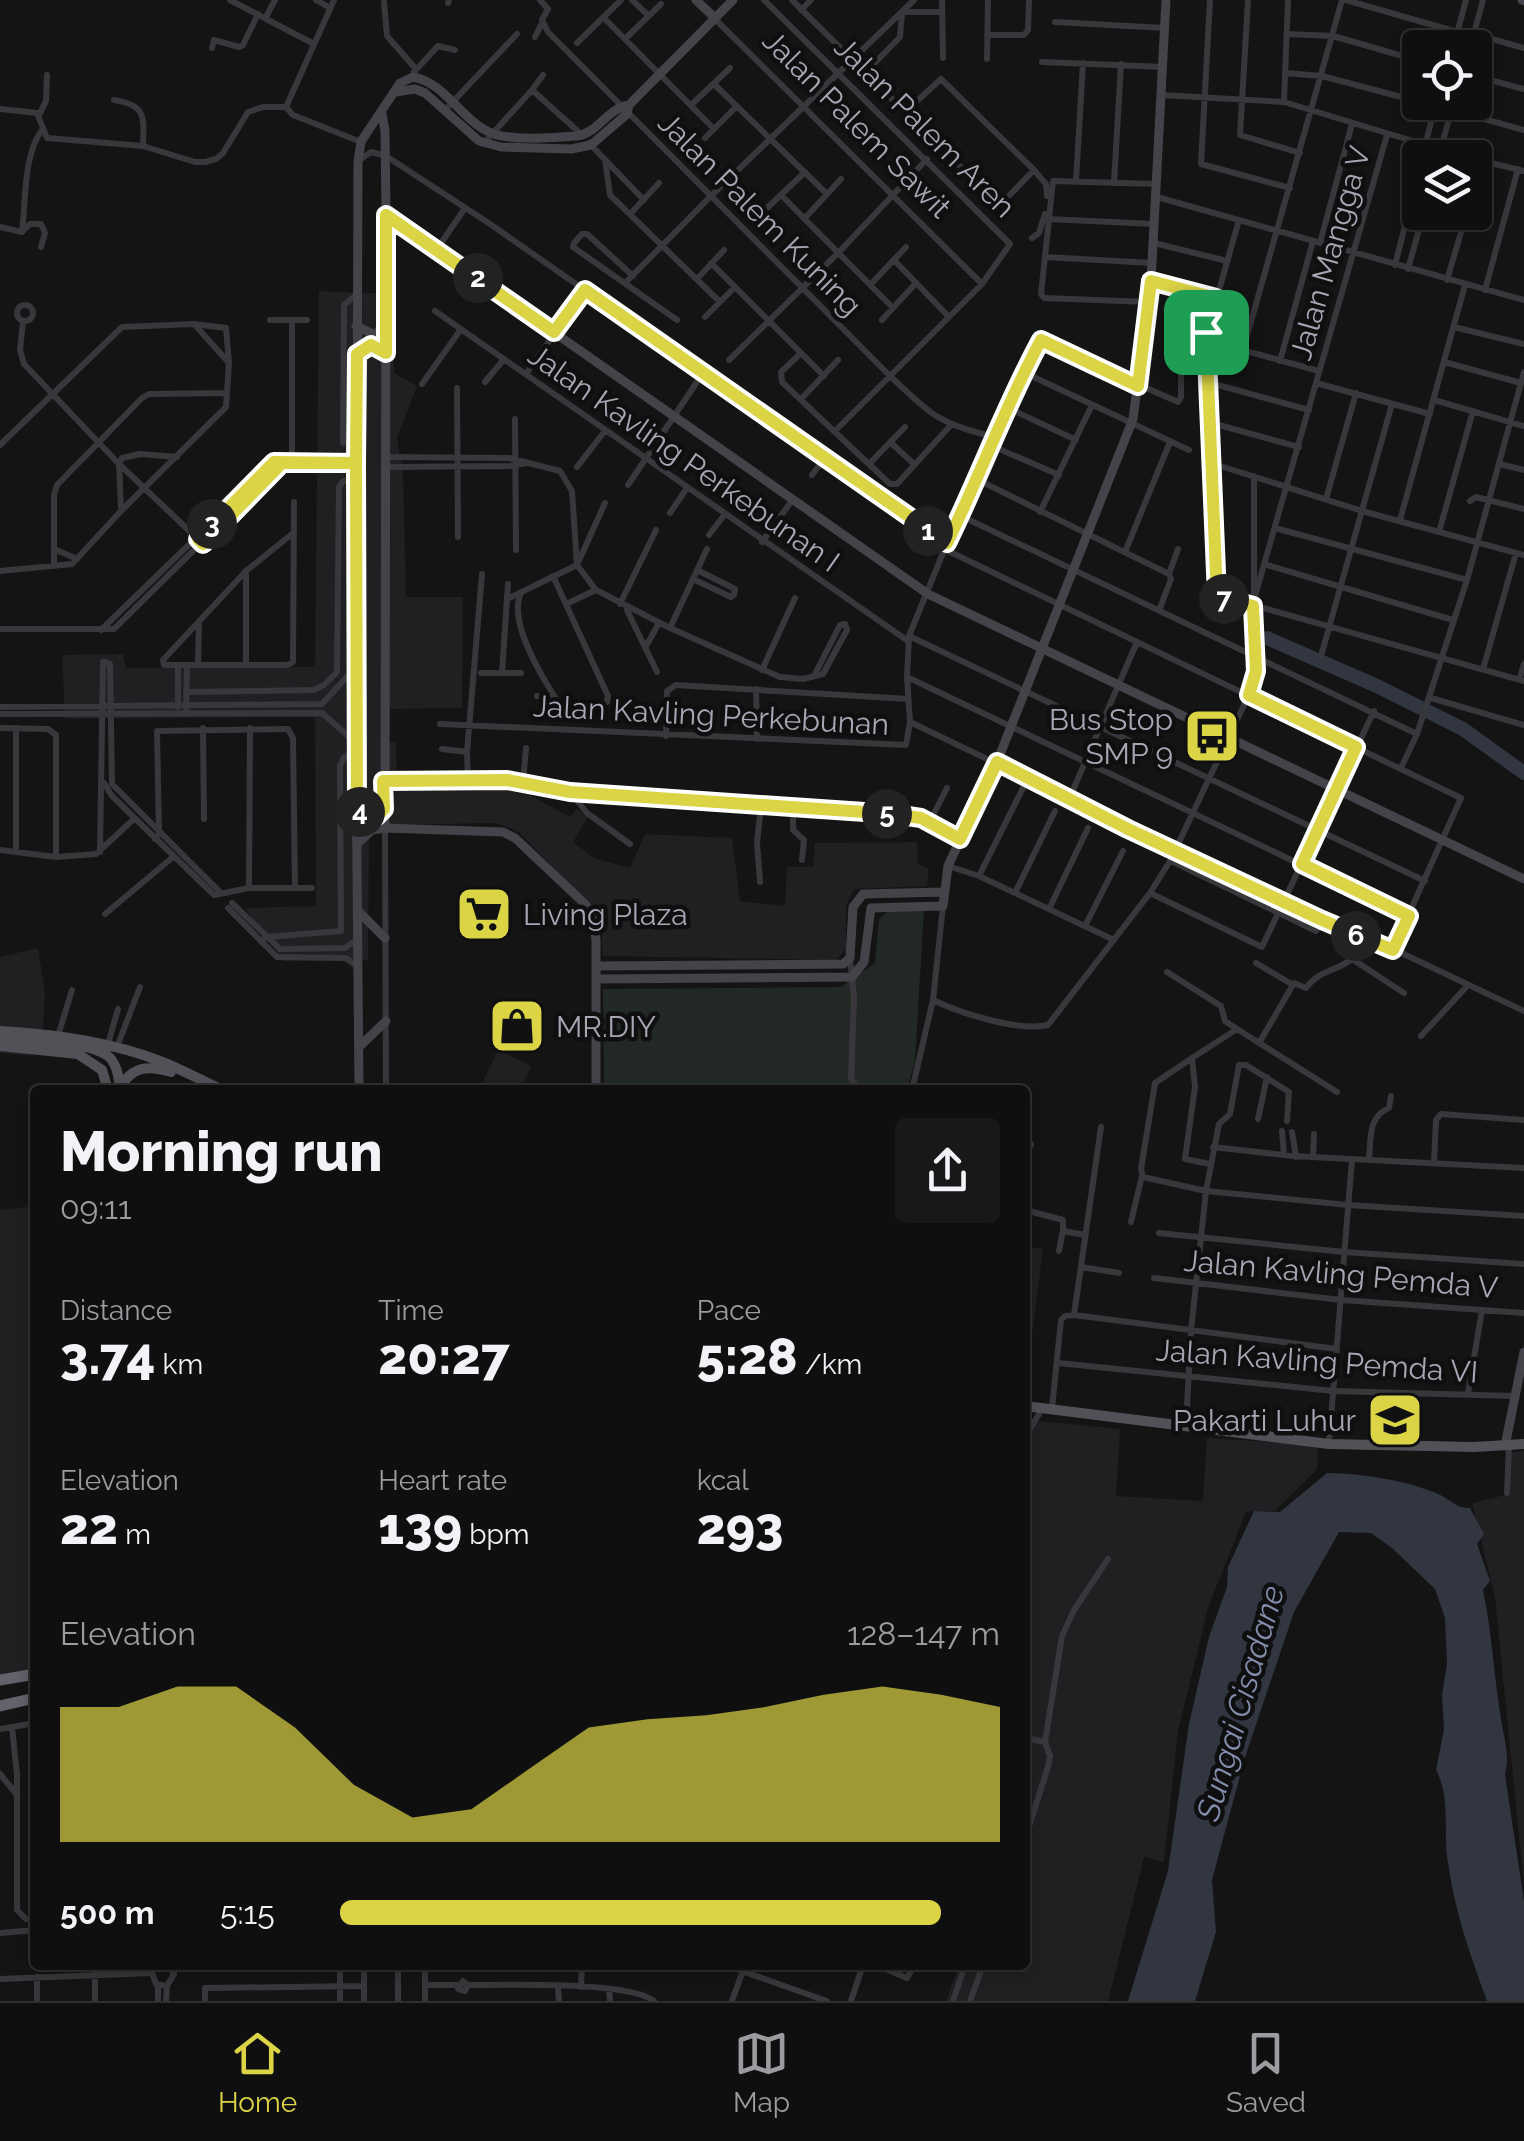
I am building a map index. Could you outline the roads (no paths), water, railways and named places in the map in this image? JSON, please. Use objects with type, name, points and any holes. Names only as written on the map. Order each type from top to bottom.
[{"type":"highway","points":[[0,1680],[30,1675]]},
{"type":"highway","points":[[0,1706],[30,1699]]},
{"type":"main road","points":[[0,1034],[58,1036],[112,1046],[163,1062],[211,1085]]},
{"type":"main road","points":[[0,1034],[104,1053],[117,1071],[119,1085]]},
{"type":"main road","points":[[0,1046],[78,1054],[102,1070],[106,1085]]},
{"type":"main road","points":[[122,1085],[126,1077],[145,1067],[196,1079]]},
{"type":"main road","points":[[1030,1407],[1329,1444],[1524,1444]]},
{"type":"street","points":[[230,0],[314,44]]},
{"type":"street","points":[[212,48],[214,40],[239,48],[275,0]]},
{"type":"street","points":[[286,107],[332,4],[316,0]]},
{"type":"street","points":[[540,0],[548,9]]},
{"type":"street","points":[[535,36],[557,0]]},
{"type":"street","points":[[577,44],[620,0]]},
{"type":"street","points":[[632,0],[649,16]]},
{"type":"street","name":"Jalan Palem Sawit","points":[[696,0],[982,284]]},
{"type":"street","points":[[384,2],[386,36],[414,73],[428,82],[483,144],[560,149],[591,144],[733,0]]},
{"type":"street","name":"Jalan Palem Aren","points":[[764,0],[846,67],[865,74],[1000,203],[1034,170]]},
{"type":"street","name":"Jalan Palem Aren","points":[[792,0],[927,159],[1010,244],[982,284]]},
{"type":"street","points":[[802,10],[811,0]]},
{"type":"street","points":[[630,279],[914,0]]},
{"type":"street","points":[[942,0],[943,58]]},
{"type":"street","points":[[987,59],[988,0]]},
{"type":"street","points":[[987,36],[1024,35],[1028,30],[1029,0]]},
{"type":"street","points":[[913,1085],[933,1000],[948,866],[997,762],[1057,604],[1132,425],[1151,281],[1166,0]]},
{"type":"street","points":[[1210,0],[1202,164],[1290,188]]},
{"type":"street","points":[[1248,0],[1241,136],[1300,153]]},
{"type":"street","points":[[1284,102],[1288,0]]},
{"type":"street","points":[[1242,350],[1344,0],[1450,30]]},
{"type":"street","points":[[1458,30],[1466,0]]},
{"type":"street","points":[[1475,30],[1483,0]]},
{"type":"street","points":[[626,39],[660,4]]},
{"type":"street","points":[[902,12],[942,12]]},
{"type":"street","points":[[865,74],[900,38],[902,12]]},
{"type":"street","points":[[604,17],[714,129]]},
{"type":"street","name":"Jalan Palem Kuning","points":[[542,22],[890,376],[937,419],[983,434]]},
{"type":"street","points":[[1055,22],[1165,28]]},
{"type":"street","points":[[448,107],[518,34]]},
{"type":"street","points":[[1286,34],[1333,36],[1402,56]]},
{"type":"street","points":[[1492,39],[1524,48]]},
{"type":"street","points":[[359,1085],[358,161],[361,142],[400,83],[438,46],[455,50]]},
{"type":"street","points":[[1042,62],[1163,67]]},
{"type":"street","points":[[1076,181],[1083,62]]},
{"type":"street","points":[[1114,183],[1121,64]]},
{"type":"street","points":[[691,106],[730,68]]},
{"type":"street","points":[[1285,73],[1322,76],[1402,97]]},
{"type":"street","points":[[48,75],[46,100],[39,115],[45,137],[52,140],[143,146],[195,162],[216,159],[248,112],[263,107],[286,107],[293,114],[361,142]]},
{"type":"street","points":[[483,144],[543,75]]},
{"type":"street","points":[[905,112],[941,79],[1034,170],[1046,184],[1047,198],[1042,228],[1032,238]]},
{"type":"street","points":[[1492,81],[1524,90]]},
{"type":"street","points":[[714,84],[827,194]]},
{"type":"street","points":[[396,92],[420,90],[492,134],[583,135],[625,108]]},
{"type":"street","points":[[532,90],[583,135],[644,200]]},
{"type":"street","points":[[1161,94],[1284,102],[1403,140]]},
{"type":"street","points":[[114,100],[131,103],[140,111],[143,146]]},
{"type":"street","points":[[705,138],[736,106]]},
{"type":"street","points":[[0,108],[39,115]]},
{"type":"street","points":[[382,114],[386,156],[386,1085]]},
{"type":"street","points":[[1492,119],[1524,130]]},
{"type":"street","points":[[1280,361],[1352,124]]},
{"type":"street","points":[[22,232],[30,161],[43,129]]},
{"type":"street","name":"Jalan Mangga V","points":[[1255,596],[1387,135]]},
{"type":"street","points":[[358,161],[371,152],[386,156],[585,290],[946,546],[1057,604],[1462,799],[1393,950]]},
{"type":"street","points":[[729,360],[927,159]]},
{"type":"street","points":[[605,160],[608,192],[720,302]]},
{"type":"street","points":[[1485,290],[1521,170],[1492,163]]},
{"type":"street","points":[[766,209],[805,172]]},
{"type":"street","points":[[805,218],[841,180]]},
{"type":"street","points":[[1149,302],[1043,297],[1045,257],[1053,182],[1157,184]]},
{"type":"street","points":[[632,213],[659,183]]},
{"type":"street","points":[[782,195],[892,307]]},
{"type":"street","points":[[1156,197],[1408,270],[1523,298]]},
{"type":"street","points":[[437,249],[465,208]]},
{"type":"street","points":[[386,215],[928,594],[1524,879]]},
{"type":"street","points":[[1048,219],[1155,224]]},
{"type":"street","points":[[1239,220],[1206,340],[1216,593],[1221,598],[1522,680],[1524,664]]},
{"type":"street","points":[[22,232],[30,224],[41,224],[45,232],[41,247]]},
{"type":"street","points":[[0,227],[22,232]]},
{"type":"street","points":[[1395,265],[1404,230]]},
{"type":"street","points":[[1408,270],[1419,230]]},
{"type":"street","points":[[1447,280],[1462,230]]},
{"type":"street","points":[[630,279],[573,247],[574,243],[587,234],[630,279],[678,320]]},
{"type":"street","points":[[1154,242],[1226,260]]},
{"type":"street","points":[[871,284],[906,247]]},
{"type":"street","points":[[696,278],[724,250]]},
{"type":"street","points":[[1045,257],[1152,263]]},
{"type":"street","points":[[894,260],[949,317]]},
{"type":"street","points":[[712,263],[824,376]]},
{"type":"street","points":[[1151,281],[1216,298]]},
{"type":"street","points":[[882,320],[915,284]]},
{"type":"street","points":[[836,430],[982,284]]},
{"type":"street","points":[[1400,520],[1465,285]]},
{"type":"street","points":[[705,317],[735,286]]},
{"type":"street","points":[[526,374],[585,290]]},
{"type":"street","points":[[344,443],[344,305],[356,294]]},
{"type":"street","name":"Jalan Kavling Perkebunan I","points":[[435,311],[762,542],[908,639],[1425,881]]},
{"type":"street","points":[[270,320],[307,320]]},
{"type":"street","points":[[287,463],[292,320]]},
{"type":"street","points":[[22,321],[22,359],[50,394],[201,541]]},
{"type":"street","points":[[194,324],[230,363]]},
{"type":"street","points":[[0,445],[122,328],[194,324],[226,328],[230,363],[226,407],[78,559],[68,566],[0,571]]},
{"type":"street","points":[[356,326],[374,334],[386,324]]},
{"type":"street","points":[[1454,327],[1524,344]]},
{"type":"street","points":[[422,384],[461,329]]},
{"type":"street","name":"Jalan Kavling Perkebunan","points":[[440,724],[903,747],[908,743],[910,722],[908,639],[1006,407],[1043,340],[1138,386]]},
{"type":"street","points":[[1206,340],[1319,370]]},
{"type":"street","points":[[357,354],[371,345],[386,353]]},
{"type":"street","points":[[801,353],[780,376],[782,382],[894,485],[950,426]]},
{"type":"street","points":[[485,382],[504,359]]},
{"type":"street","points":[[802,398],[838,360]]},
{"type":"street","points":[[1444,362],[1521,383]]},
{"type":"street","points":[[1138,386],[1180,401],[1182,366]]},
{"type":"street","points":[[1402,768],[1430,702],[1524,372]]},
{"type":"street","points":[[628,485],[703,373]]},
{"type":"street","points":[[1025,373],[1188,450]]},
{"type":"street","points":[[344,380],[356,381]]},
{"type":"street","points":[[1207,382],[1309,410]]},
{"type":"street","points":[[1316,383],[1430,414]]},
{"type":"street","points":[[457,388],[458,537]]},
{"type":"street","points":[[54,566],[54,490],[145,396],[225,392]]},
{"type":"street","points":[[1326,499],[1356,393]]},
{"type":"street","points":[[1434,400],[1524,426]]},
{"type":"street","points":[[1320,656],[1392,404]]},
{"type":"street","points":[[1040,512],[1092,406]]},
{"type":"street","points":[[1006,407],[1076,440]]},
{"type":"street","points":[[1439,532],[1473,411]]},
{"type":"street","points":[[515,419],[516,550]]},
{"type":"street","points":[[1208,422],[1299,447]]},
{"type":"street","points":[[344,423],[356,423]]},
{"type":"street","points":[[870,463],[904,427]]},
{"type":"street","points":[[577,467],[604,432]]},
{"type":"street","points":[[890,442],[914,464]]},
{"type":"street","points":[[1125,552],[1170,442]]},
{"type":"street","points":[[990,446],[1059,476]]},
{"type":"street","points":[[122,510],[119,464],[127,455],[178,457]]},
{"type":"street","points":[[812,476],[824,459]]},
{"type":"street","points":[[0,630],[100,630],[201,541],[274,462],[356,463]]},
{"type":"street","points":[[387,462],[528,462],[560,470],[570,483],[577,565],[596,590],[659,623],[788,679],[813,677],[828,669],[846,625],[840,625],[813,677]]},
{"type":"street","points":[[1210,463],[1520,554],[1483,669]]},
{"type":"street","points":[[1500,464],[1524,470]]},
{"type":"street","points":[[933,1000],[992,1020],[1043,1027],[1052,1022],[1170,861],[1256,677],[1252,590],[1254,476]]},
{"type":"street","points":[[978,480],[1169,574]]},
{"type":"street","points":[[186,692],[314,690],[333,678],[337,672],[339,487],[343,481],[356,481]]},
{"type":"street","points":[[670,513],[686,488]]},
{"type":"street","points":[[1470,502],[1476,497],[1524,509]]},
{"type":"street","points":[[762,542],[793,500]]},
{"type":"street","points":[[292,534],[246,571],[199,620],[163,660],[166,666],[287,666],[293,662],[294,502]]},
{"type":"street","points":[[508,599],[577,565],[605,503]]},
{"type":"street","points":[[708,536],[724,514]]},
{"type":"street","points":[[961,516],[1417,734]]},
{"type":"street","points":[[1276,528],[1467,580]]},
{"type":"street","points":[[623,606],[656,530]]},
{"type":"street","points":[[54,549],[78,559]]},
{"type":"street","points":[[670,628],[707,549]]},
{"type":"street","points":[[1160,608],[1178,549]]},
{"type":"street","points":[[1264,564],[1454,620]]},
{"type":"street","points":[[246,571],[246,665]]},
{"type":"street","points":[[468,779],[482,574]]},
{"type":"street","points":[[695,574],[734,589],[734,595],[695,574]]},
{"type":"street","points":[[520,595],[516,612],[520,629],[563,708],[585,711],[609,699],[552,576]]},
{"type":"street","points":[[502,673],[508,584]]},
{"type":"street","points":[[566,604],[596,590]]},
{"type":"street","points":[[762,670],[795,598]]},
{"type":"street","points":[[623,606],[657,672]]},
{"type":"street","points":[[198,665],[199,620]]},
{"type":"street","points":[[644,648],[659,623]]},
{"type":"street","points":[[1070,796],[1138,642]]},
{"type":"street","points":[[105,710],[110,664],[103,662],[106,748],[112,784],[137,816]]},
{"type":"street","points":[[182,665],[186,692],[182,710]]},
{"type":"street","points":[[182,665],[182,710]]},
{"type":"street","points":[[322,709],[356,667]]},
{"type":"street","points":[[481,672],[521,674]]},
{"type":"street","points":[[907,677],[1409,916]]},
{"type":"street","points":[[666,736],[667,692],[672,686],[908,699]]},
{"type":"street","points":[[756,689],[757,740]]},
{"type":"street","points":[[537,696],[554,697]]},
{"type":"street","points":[[1430,702],[1524,725]]},
{"type":"street","points":[[0,710],[322,709],[356,743]]},
{"type":"street","points":[[1150,893],[1262,947],[1374,712]]},
{"type":"street","points":[[910,722],[1176,849],[1316,931],[1322,920]]},
{"type":"street","points":[[0,728],[48,729],[56,735],[56,857]]},
{"type":"street","points":[[16,728],[16,852]]},
{"type":"street","points":[[204,728],[204,819]]},
{"type":"street","points":[[249,888],[250,728]]},
{"type":"street","points":[[195,873],[173,856],[157,836],[157,731],[288,729],[292,734],[295,888]]},
{"type":"street","points":[[100,852],[101,778],[106,748]]},
{"type":"street","points":[[522,783],[526,748]]},
{"type":"street","points":[[442,749],[467,752]]},
{"type":"street","points":[[263,939],[341,931],[340,766],[344,757],[356,755]]},
{"type":"street","points":[[101,778],[112,796],[217,894],[249,888],[312,888]]},
{"type":"street","points":[[383,781],[468,779],[570,792],[894,814],[930,822],[960,839]]},
{"type":"street","points":[[930,822],[947,788]]},
{"type":"street","points":[[979,876],[1023,788]]},
{"type":"street","points":[[570,792],[586,813],[630,844]]},
{"type":"street","points":[[357,806],[367,817],[376,817],[384,809]]},
{"type":"street","points":[[760,882],[756,843],[761,806]]},
{"type":"street","points":[[794,808],[793,830],[804,840],[802,860]]},
{"type":"street","points":[[1015,893],[1055,811]]},
{"type":"street","points":[[0,850],[56,857],[91,856],[137,816]]},
{"type":"street","points":[[357,844],[372,830],[385,828],[492,830],[514,838],[586,905],[594,922],[596,1085]]},
{"type":"street","points":[[1049,909],[1088,828]]},
{"type":"street","points":[[1085,926],[1122,851]]},
{"type":"street","points":[[105,914],[173,856]]},
{"type":"street","points":[[1170,861],[1393,950],[1524,1011]]},
{"type":"street","points":[[948,866],[979,876],[1114,940]]},
{"type":"street","points":[[596,979],[852,976],[864,962],[874,892]]},
{"type":"street","points":[[853,1085],[850,958],[856,899],[874,892],[944,892]]},
{"type":"street","points":[[230,905],[277,956],[346,958],[359,968]]},
{"type":"street","points":[[853,910],[943,906]]},
{"type":"street","points":[[359,912],[385,938]]},
{"type":"street","points":[[263,939],[280,949],[345,948],[359,937]]},
{"type":"street","points":[[1259,1043],[1293,985],[1297,982],[1306,988],[1319,973],[1338,969],[1352,959],[1362,938]]},
{"type":"street","points":[[596,966],[843,964],[850,958]]},
{"type":"street","points":[[1352,959],[1404,993]]},
{"type":"street","points":[[1256,963],[1293,985]]},
{"type":"street","points":[[731,966],[732,979]]},
{"type":"street","points":[[1168,972],[1221,1006],[1226,1021],[1237,1029],[1336,1092]]},
{"type":"street","points":[[1421,1036],[1468,985]]},
{"type":"street","points":[[112,1046],[140,987]]},
{"type":"street","points":[[58,1036],[72,990]]},
{"type":"street","points":[[112,1046],[118,1008]]},
{"type":"street","points":[[359,1047],[386,1020]]},
{"type":"street","points":[[1131,1222],[1142,1176],[1155,1083],[1237,1029]]},
{"type":"street","points":[[1192,1058],[1195,1087],[1185,1159],[1210,1164]]},
{"type":"street","points":[[1186,1428],[1191,1331],[1206,1190],[1213,1147],[1220,1122],[1230,1114],[1240,1065],[1290,1093],[1287,1122]]},
{"type":"street","points":[[1258,1119],[1267,1077]]},
{"type":"street","points":[[1370,1159],[1372,1124],[1379,1112],[1389,1108],[1391,1096]]},
{"type":"street","points":[[1434,1163],[1436,1120],[1442,1114],[1524,1120]]},
{"type":"street","points":[[1074,1315],[1101,1127]]},
{"type":"street","points":[[1282,1132],[1284,1155]]},
{"type":"street","points":[[1292,1132],[1296,1157]]},
{"type":"street","points":[[1313,1157],[1314,1134]]},
{"type":"street","points":[[1213,1147],[1296,1157],[1524,1168]]},
{"type":"street","points":[[1329,1444],[1352,1158]]},
{"type":"street","points":[[1142,1176],[1206,1190],[1348,1205],[1524,1216]]},
{"type":"street","points":[[1030,1211],[1063,1220],[1059,1250]]},
{"type":"street","points":[[1062,1230],[1086,1235]]},
{"type":"street","points":[[1159,1233],[1344,1252],[1524,1264]]},
{"type":"street","points":[[1081,1267],[1119,1273]]},
{"type":"street","name":"Jalan Kavling Pemda V","points":[[1154,1278],[1340,1300],[1524,1312]]},
{"type":"street","points":[[1468,1393],[1482,1310]]},
{"type":"street","points":[[1030,1431],[1047,1409],[1058,1363],[1061,1320],[1065,1316],[1337,1349]]},
{"type":"street","points":[[1507,1492],[1507,1446],[1524,1352]]},
{"type":"street","name":"Jalan Kavling Pemda VI","points":[[1058,1363],[1333,1391],[1514,1396]]},
{"type":"street","points":[[1030,1823],[1050,1756],[1046,1742],[1062,1636],[1074,1610],[1108,1559]]},
{"type":"street","points":[[0,1729],[30,1724]]},
{"type":"street","points":[[12,1727],[17,1795],[17,1910],[30,1918]]},
{"type":"street","points":[[1030,1739],[1046,1742]]},
{"type":"street","points":[[0,1774],[17,1795]]},
{"type":"street","points":[[0,1932],[30,1930]]},
{"type":"street","points":[[154,1970],[152,1980],[162,1985],[166,2001]]},
{"type":"street","points":[[158,2001],[162,1985],[174,1974],[171,1970]]},
{"type":"street","points":[[340,1970],[340,2001]]},
{"type":"street","points":[[364,1970],[364,2001]]},
{"type":"street","points":[[398,1970],[398,2001]]},
{"type":"street","points":[[425,1970],[425,2001]]},
{"type":"street","points":[[580,1988],[582,1970]]},
{"type":"street","points":[[732,2001],[743,1970]]},
{"type":"street","points":[[746,1970],[827,2001]]},
{"type":"street","points":[[851,2001],[861,1970]]},
{"type":"street","points":[[888,1970],[904,1977],[910,1976],[912,1970]]},
{"type":"street","points":[[953,2001],[963,1970]]},
{"type":"street","points":[[970,2001],[980,1970]]},
{"type":"street","points":[[0,1979],[152,1973]]},
{"type":"street","points":[[95,1974],[95,2001]]},
{"type":"street","points":[[37,1977],[37,2001]]},
{"type":"street","points":[[425,1984],[640,1992],[654,2001]]},
{"type":"street","points":[[205,2001],[205,1988],[364,1986]]},
{"type":"street","points":[[302,1987],[302,2001]]},
{"type":"street","points":[[558,1987],[559,2001]]},
{"type":"street","points":[[264,1988],[264,2001]]},
{"type":"street","points":[[463,1988],[463,2001]]},
{"type":"street","points":[[610,1990],[610,2001]]},
{"type":"water","name":"Sungai Cisadane","points":[[1327,1473],[1382,1478],[1436,1493],[1470,1508],[1484,1534],[1477,1544],[1490,1581],[1483,1590],[1524,1901],[1524,2001],[1487,2001],[1455,1899],[1447,1851],[1444,1792],[1436,1770],[1444,1729],[1442,1695],[1447,1664],[1445,1618],[1435,1589],[1371,1533],[1339,1532],[1294,1612],[1245,1757],[1212,1880],[1216,1932],[1195,2001],[1128,2001],[1168,1871],[1189,1724],[1209,1637],[1227,1587],[1228,1567],[1254,1511],[1280,1512]]},
{"type":"waterway","points":[[1267,638],[1463,729],[1524,773]]},
{"type":"place","name":"Bus Stop SMP 9","points":[[1212,736]]},
{"type":"place","name":"Living Plaza","points":[[484,914]]},
{"type":"place","name":"MR.DIY","points":[[517,1026]]},
{"type":"place","name":"Pakarti Luhur","points":[[1395,1420]]}]
